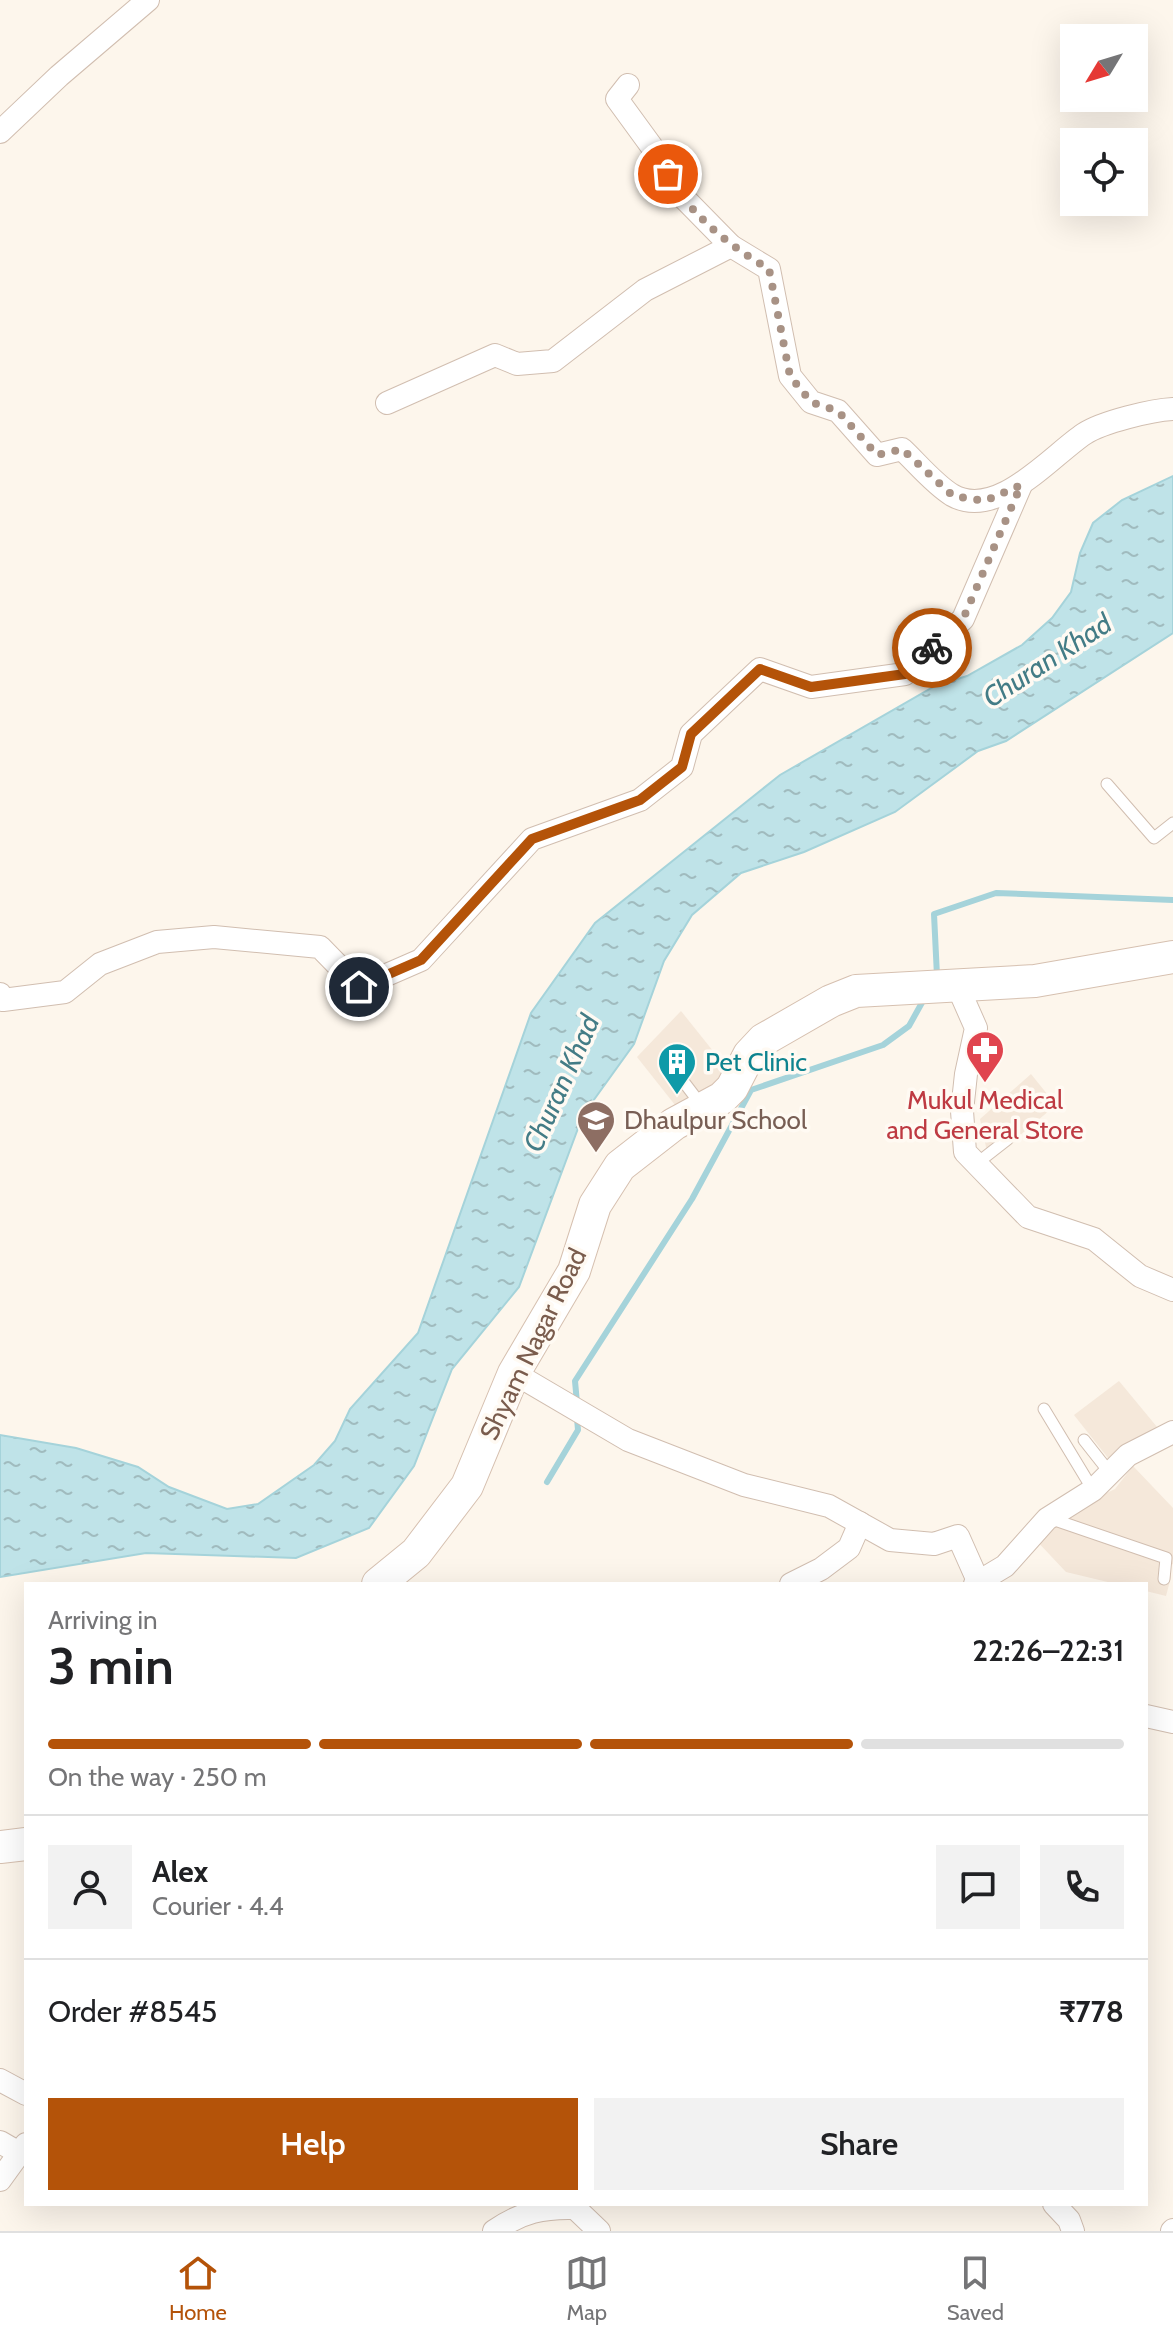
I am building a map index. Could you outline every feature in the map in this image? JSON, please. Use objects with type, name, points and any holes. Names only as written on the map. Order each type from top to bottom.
[{"type":"street","points":[[0,132],[59,76],[148,0]]},
{"type":"street","points":[[628,85],[617,99],[660,158],[677,191],[731,246],[769,269],[790,376],[811,402],[838,411],[877,455],[902,449],[953,496],[985,501],[1021,485],[1087,432],[1159,410],[1173,409]]},
{"type":"street","points":[[387,403],[495,355],[517,364],[553,361],[645,290],[731,246]]},
{"type":"street","points":[[0,994],[3,1000],[65,992],[100,964],[157,942],[214,937],[320,947],[359,987],[421,960],[532,839],[640,800],[682,767],[691,734],[760,669],[811,687],[905,674],[963,619],[1021,485]]},
{"type":"street","name":"Shyam Nagar Road","points":[[380,1582],[416,1553],[467,1486],[514,1373],[574,1271],[595,1205],[607,1184],[630,1156],[732,1088],[755,1047],[831,1001],[856,991],[1035,981],[1173,957]]},
{"type":"street","points":[[957,985],[976,1028],[962,1111],[965,1152],[1028,1217],[1094,1239],[1140,1276],[1173,1290]]},
{"type":"street","points":[[514,1373],[628,1440],[744,1485],[829,1506],[890,1540],[934,1544],[958,1536],[977,1582]]},
{"type":"street","points":[[979,1582],[1005,1566],[1051,1515],[1093,1490],[1128,1455],[1173,1432]]},
{"type":"street","points":[[795,1582],[821,1569],[849,1548],[860,1523]]},
{"type":"street","points":[[1148,1716],[1173,1722]]},
{"type":"street","points":[[0,1847],[24,1844]]},
{"type":"street","points":[[0,2080],[24,2093]]},
{"type":"street","points":[[0,2180],[15,2147]]},
{"type":"street","points":[[1056,2206],[1069,2220],[1073,2231]]},
{"type":"street","points":[[494,2231],[516,2217],[546,2207],[575,2208],[599,2231]]},
{"type":"lane","points":[[1107,784],[1154,838],[1173,823]]},
{"type":"lane","points":[[683,1081],[704,1108]]},
{"type":"lane","points":[[976,1164],[1008,1139]]},
{"type":"lane","points":[[1044,1409],[1093,1490]]},
{"type":"lane","points":[[1084,1440],[1110,1473]]},
{"type":"lane","points":[[1051,1515],[1055,1520],[1166,1558],[1164,1579]]},
{"type":"shaded area","points":[[681,1011],[725,1066],[721,1079],[679,1110],[637,1057]]},
{"type":"shaded area","points":[[1031,1074],[1056,1105],[989,1161],[980,1119]]},
{"type":"shaded area","points":[[1119,1381],[1162,1433],[1112,1463],[1074,1415]]},
{"type":"shaded area","points":[[1133,1466],[1173,1508],[1173,1564],[1168,1566],[1171,1577],[1166,1596],[1148,1592],[1148,1582],[1108,1582],[1066,1572],[1034,1538],[1059,1516],[1115,1489]]},
{"type":"water","name":"Churan Khad","points":[[1173,476],[1173,633],[1006,741],[978,751],[895,812],[804,852],[741,873],[692,915],[664,961],[634,1044],[583,1115],[519,1287],[452,1369],[414,1466],[369,1528],[296,1558],[146,1553],[0,1577],[0,1435],[76,1448],[138,1467],[169,1487],[227,1509],[258,1504],[314,1465],[335,1441],[350,1409],[418,1333],[531,1013],[595,923],[780,775],[935,686],[967,676],[1022,645],[1052,618],[1071,592],[1080,553],[1093,523],[1122,500]]},
{"type":"waterway","points":[[937,976],[934,914],[996,893],[1173,900]]},
{"type":"waterway","points":[[577,1403],[575,1381],[692,1199],[751,1090],[883,1045],[909,1026],[924,999]]},
{"type":"waterway","points":[[547,1482],[578,1430],[577,1418]]},
{"type":"way so far","points":[[668,174],[677,191],[731,246],[769,269],[790,376],[811,402],[838,411],[877,455],[902,449],[953,496],[985,501],[1021,485],[963,619],[932,648]]},
{"type":"place","name":"Mukul Medical and General Store","points":[[985,1084]]},
{"type":"place","name":"Pet Clinic","points":[[677,1096]]},
{"type":"place","name":"Dhaulpur School","points":[[596,1154]]},
{"type":"route","points":[[359,987],[421,960],[532,839],[640,800],[682,767],[691,734],[760,669],[811,687],[905,674],[932,648]]}]
